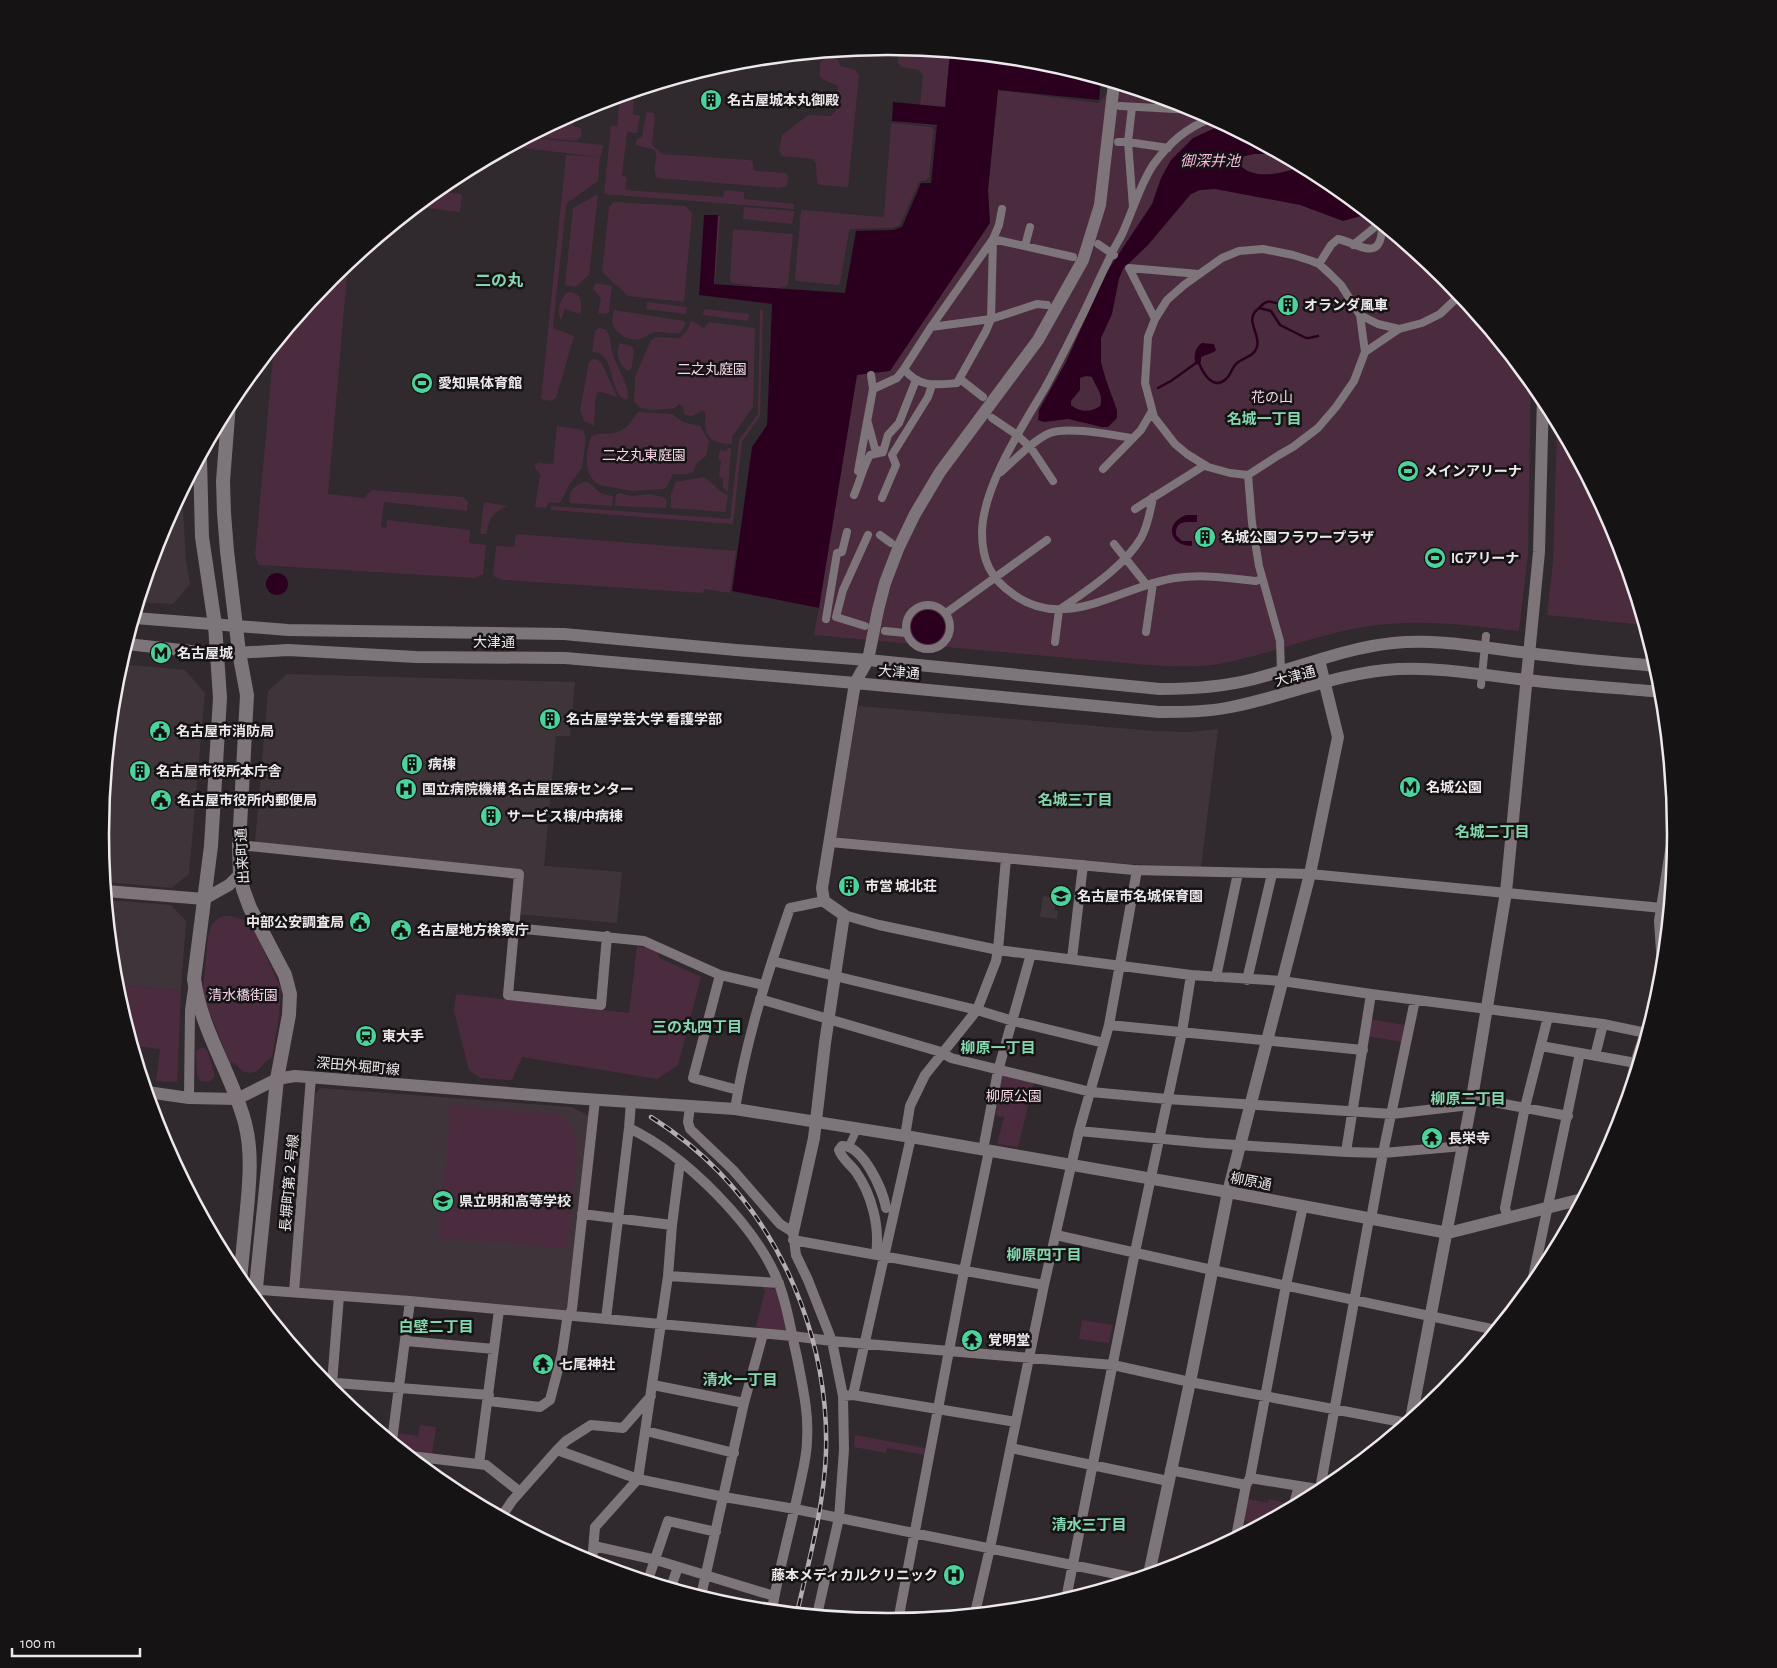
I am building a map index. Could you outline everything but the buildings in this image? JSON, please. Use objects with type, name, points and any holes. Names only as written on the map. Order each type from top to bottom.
[{"type":"main road","name":"出来町通","points":[[228,422],[223,481],[224,513],[227,551],[247,695],[239,845],[240,874],[250,908],[285,975],[290,994],[289,1015],[277,1078],[253,1284]]},
{"type":"main road","name":"出来町通","points":[[200,470],[202,536],[214,626],[220,698],[211,846],[194,979],[197,999],[196,1017],[214,1044],[237,1099],[245,1124],[250,1175],[241,1267]]},
{"type":"street","points":[[1113,89],[1100,205],[1083,260],[1038,340],[940,472],[914,514],[898,549],[878,610],[868,660],[855,683],[822,888],[824,901],[844,915],[879,925],[998,950],[1191,975],[1282,981],[1603,1024],[1642,1032]]},
{"type":"street","points":[[1120,106],[1173,109]]},
{"type":"street","points":[[1132,106],[1128,142],[1133,208]]},
{"type":"street","points":[[1204,122],[1190,128],[1174,140],[1152,166],[1113,254],[1060,360],[1017,435],[998,474],[988,501],[982,532],[986,563],[995,578],[1012,594],[1034,606],[1059,610],[1091,605],[1149,584],[1177,578],[1199,577],[1256,581],[1262,579]]},
{"type":"street","points":[[1118,142],[1168,148]]},
{"type":"street","points":[[873,390],[897,378],[904,369],[993,238],[999,225],[1002,209]]},
{"type":"street","points":[[1025,246],[1030,227]]},
{"type":"street","points":[[1353,245],[1377,227]]},
{"type":"street","points":[[1319,264],[1330,245],[1338,239],[1364,249],[1375,248],[1382,239],[1381,231]]},
{"type":"street","points":[[993,238],[1073,258]]},
{"type":"street","points":[[904,369],[916,380],[932,385],[957,383],[960,379],[991,319],[993,238]]},
{"type":"street","points":[[1098,244],[1113,254]]},
{"type":"street","points":[[1239,250],[1270,251],[1293,255],[1319,264],[1341,285],[1360,316],[1365,352],[1354,381],[1336,407],[1318,428],[1294,447],[1248,475],[1230,473],[1204,465],[1176,444],[1152,411],[1145,383],[1148,337],[1155,319],[1167,300],[1198,274],[1218,260],[1239,250]]},
{"type":"street","points":[[1155,319],[1129,268],[1198,274]]},
{"type":"street","points":[[1365,352],[1399,329],[1422,323],[1440,314],[1455,299]]},
{"type":"street","points":[[931,327],[991,319],[1038,304],[1047,305]]},
{"type":"street","points":[[1360,316],[1378,324],[1399,329]]},
{"type":"street","points":[[871,375],[873,390],[854,494],[861,480],[864,465],[870,455],[883,452]]},
{"type":"street","points":[[960,379],[982,397]]},
{"type":"street","points":[[883,452],[888,435],[899,423],[916,380]]},
{"type":"street","points":[[892,455],[928,397],[932,385]]},
{"type":"street","points":[[1103,469],[1141,430],[1152,411]]},
{"type":"street","points":[[1413,1410],[1448,1233],[1506,892],[1530,654],[1541,513],[1543,412]]},
{"type":"street","points":[[992,418],[1017,435],[1030,447],[1053,481]]},
{"type":"street","points":[[867,421],[875,449],[892,455],[896,465],[882,498]]},
{"type":"street","points":[[998,474],[1015,458],[1048,433],[1058,431],[1132,438]]},
{"type":"street","points":[[1135,509],[1204,465]]},
{"type":"street","points":[[1248,475],[1252,523],[1262,579],[1280,641],[1281,671]]},
{"type":"street","points":[[1055,642],[1059,610],[1098,581],[1125,557],[1145,530],[1153,497]]},
{"type":"street","points":[[826,619],[837,553],[842,552],[847,532]]},
{"type":"street","points":[[836,617],[843,590],[868,535]]},
{"type":"street","points":[[880,535],[890,543]]},
{"type":"street","points":[[946,613],[1047,540]]},
{"type":"street","points":[[1114,544],[1149,584],[1146,632]]},
{"type":"street","points":[[942,652],[950,632],[949,619],[946,613],[940,608],[926,604],[918,606],[912,611],[906,625],[906,633],[914,645],[920,648],[933,649],[944,643]]},
{"type":"street","points":[[817,620],[836,617],[865,626]]},
{"type":"street","name":"大津通","points":[[140,619],[214,626],[352,632],[564,634],[868,660],[1160,689],[1196,689],[1225,685],[1254,679],[1366,647],[1419,642],[1464,645],[1530,654],[1649,665]]},
{"type":"street","points":[[884,631],[906,633]]},
{"type":"street","points":[[1481,685],[1486,636]]},
{"type":"street","name":"大津通","points":[[133,645],[217,654],[288,650],[416,657],[565,658],[1159,712],[1195,712],[1230,708],[1324,684],[1339,678],[1368,672],[1398,669],[1462,672],[1654,691]]},
{"type":"street","points":[[1149,1568],[1190,1382],[1228,1192],[1310,874],[1338,737],[1319,660]]},
{"type":"street","points":[[830,842],[1137,870],[1310,874],[1662,908]]},
{"type":"street","points":[[239,845],[519,874],[508,995],[600,1005],[606,936]]},
{"type":"street","points":[[818,1609],[839,1518],[848,1396],[865,1342],[880,1255],[908,1137],[910,1106],[925,1075],[941,1052],[977,1010],[996,961],[1006,858]]},
{"type":"street","points":[[1072,959],[1083,865]]},
{"type":"street","points":[[976,1607],[1044,1285],[1079,1131],[1108,1025],[1137,870]]},
{"type":"street","points":[[1216,977],[1238,873]]},
{"type":"street","points":[[112,891],[204,899],[229,885],[240,874]]},
{"type":"street","points":[[1248,980],[1272,874]]},
{"type":"street","points":[[1661,936],[1660,920],[1666,882]]},
{"type":"street","points":[[735,1109],[760,999],[790,908],[824,901]]},
{"type":"street","points":[[844,915],[814,1138],[793,1236],[796,1255],[832,1341],[848,1396]]},
{"type":"street","points":[[514,928],[644,940],[720,975],[764,985]]},
{"type":"street","points":[[900,1613],[986,1150],[998,1071],[1030,954]]},
{"type":"street","points":[[772,961],[977,1010],[1013,1021],[1104,1043]]},
{"type":"street","points":[[720,975],[693,1078],[738,1090]]},
{"type":"street","points":[[1068,1591],[1135,1252],[1182,1032],[1191,975]]},
{"type":"street","points":[[1346,1152],[1370,994]]},
{"type":"street","points":[[760,999],[941,1052],[951,1058],[998,1071],[1091,1092],[1392,1114],[1471,1101],[1526,1107],[1568,1116]]},
{"type":"street","points":[[1323,1480],[1333,1409],[1353,1300],[1416,1000]]},
{"type":"street","points":[[189,1098],[190,1038],[196,1017]]},
{"type":"street","points":[[1508,1218],[1505,1208],[1526,1107],[1548,1017]]},
{"type":"street","points":[[1594,1056],[1603,1024]]},
{"type":"street","points":[[1108,1025],[1363,1050]]},
{"type":"street","points":[[1541,1046],[1594,1056],[1634,1060]]},
{"type":"street","points":[[1535,1269],[1580,1053]]},
{"type":"street","name":"深田外堀町線","points":[[154,1093],[189,1098],[237,1099],[277,1078],[295,1076],[735,1109]]},
{"type":"street","name":"長塀町第２号線","points":[[294,1292],[312,1077]]},
{"type":"street","points":[[337,1384],[400,1388],[488,1398],[540,1407],[550,1400],[562,1354],[566,1320],[572,1309],[595,1100]]},
{"type":"street","points":[[606,1319],[630,1128],[631,1102]]},
{"type":"street","points":[[690,1106],[688,1122],[690,1129],[733,1170],[780,1224],[793,1236],[880,1255],[1044,1285]]},
{"type":"street","name":"柳原通","points":[[735,1109],[1151,1178],[1448,1233],[1576,1200]]},
{"type":"street","points":[[630,1128],[643,1135],[680,1162],[715,1192],[736,1216],[767,1260],[779,1283],[784,1298],[805,1399],[808,1440],[795,1509],[773,1604]]},
{"type":"street","points":[[849,1146],[857,1129]]},
{"type":"street","points":[[1079,1131],[1346,1152],[1383,1153],[1463,1146]]},
{"type":"street","points":[[880,1255],[874,1213],[863,1184],[856,1172],[841,1156],[839,1150],[842,1146],[849,1146],[856,1151],[867,1165],[891,1209]]},
{"type":"street","points":[[593,1555],[595,1527],[638,1479],[668,1276],[680,1162]]},
{"type":"street","points":[[1237,1531],[1303,1206]]},
{"type":"street","points":[[874,1213],[891,1209]]},
{"type":"street","points":[[582,1214],[672,1225]]},
{"type":"street","points":[[1056,1234],[1212,1270],[1490,1329]]},
{"type":"street","points":[[668,1276],[779,1283]]},
{"type":"street","points":[[259,1292],[294,1292],[410,1301],[832,1341],[865,1342],[1113,1365],[1190,1382],[1400,1422]]},
{"type":"street","points":[[329,1375],[339,1296]]},
{"type":"street","points":[[393,1435],[410,1301]]},
{"type":"street","points":[[479,1464],[499,1310]]},
{"type":"street","points":[[702,1590],[744,1403],[763,1334]]},
{"type":"street","points":[[406,1341],[494,1349]]},
{"type":"street","points":[[652,1391],[744,1403]]},
{"type":"street","points":[[505,1512],[557,1450],[591,1425],[623,1428],[652,1391]]},
{"type":"street","points":[[848,1396],[1016,1422]]},
{"type":"street","points":[[646,1431],[734,1453]]},
{"type":"street","points":[[1011,1448],[1093,1464],[1169,1475],[1311,1488]]},
{"type":"street","points":[[557,1450],[638,1479],[1126,1576]]},
{"type":"street","points":[[421,1457],[486,1465],[520,1492]]},
{"type":"street","points":[[1296,1498],[1299,1486]]},
{"type":"street","points":[[650,1575],[668,1521],[716,1532]]},
{"type":"street","points":[[594,1546],[656,1560],[774,1596]]},
{"type":"street","points":[[673,1582],[678,1567]]},
{"type":"shaded area","points":[[183,505],[186,561],[190,584],[173,604],[145,602],[169,536]]},
{"type":"shaded area","points":[[128,665],[185,670],[205,693],[189,874],[171,888],[111,882],[109,834],[111,783],[116,732]]},
{"type":"shaded area","name":"国立病院機構 名古屋医療センター","points":[[287,674],[575,682],[570,736],[556,736],[544,866],[622,872],[617,923],[518,914],[522,870],[255,843],[268,691]]},
{"type":"shaded area","points":[[858,706],[1155,731],[1190,732],[1218,729],[1201,867],[1106,863],[836,837]]},
{"type":"shaded area","points":[[1043,896],[1056,898],[1054,910],[1058,911],[1057,919],[1040,917]]},
{"type":"shaded area","points":[[113,900],[171,905],[186,921],[181,990],[124,986]]},
{"type":"shaded area","name":"県立明和高等学校","points":[[320,1088],[572,1107],[589,1116],[568,1309],[565,1312],[301,1289],[299,1285],[315,1094]]},
{"type":"green space","points":[[898,55],[949,58],[945,107],[939,118],[936,184],[921,183],[931,183],[937,126],[892,121],[893,102],[920,105],[923,75],[919,70],[901,67],[898,63]]},
{"type":"green space","points":[[824,58],[835,58],[840,66],[855,70],[859,75],[848,187],[820,185],[817,183],[816,164],[813,159],[782,156],[779,150],[782,135],[803,119],[809,115],[830,116],[836,111],[838,86],[820,77],[820,63]]},
{"type":"green space","name":"花の山","points":[[1113,88],[1139,96],[1187,114],[1233,135],[1278,159],[1321,186],[1363,216],[1402,248],[1474,320],[1507,360],[1531,394],[1528,554],[1519,631],[1441,623],[1383,624],[1345,631],[1219,664],[1192,666],[1147,665],[814,635],[819,608],[732,591],[752,447],[767,425],[772,304],[699,295],[704,215],[720,216],[715,284],[757,286],[732,283],[730,279],[733,229],[793,234],[788,284],[785,287],[778,288],[784,288],[835,509],[857,374],[990,223],[988,190],[998,90],[1098,103]]},
{"type":"green space","points":[[627,100],[634,101],[633,114],[640,116],[637,133],[627,132],[622,176],[627,177],[625,190],[723,197],[724,190],[744,192],[744,199],[794,204],[794,209],[604,194],[611,126],[617,126],[620,103]]},
{"type":"green space","points":[[648,112],[654,113],[655,118],[652,145],[662,154],[750,160],[753,162],[755,171],[786,173],[788,176],[787,186],[780,188],[657,178],[655,175],[655,150],[636,145],[638,138],[642,137]]},
{"type":"green space","points":[[574,121],[573,126],[580,128],[582,133],[578,140],[540,137]]},
{"type":"green space","points":[[891,124],[931,127],[934,130],[929,177],[919,182],[900,225],[891,228],[851,229],[838,285],[796,281],[801,211],[884,216]]},
{"type":"green space","points":[[538,138],[603,145],[601,157],[520,148]]},
{"type":"green space","points":[[566,155],[600,157],[598,181],[567,203],[566,207],[553,326],[555,329],[574,336],[556,398],[550,401],[541,399]]},
{"type":"green space","points":[[447,192],[462,195],[460,212],[425,208]]},
{"type":"green space","points":[[598,194],[589,275],[575,287],[565,285],[573,208]]},
{"type":"green space","points":[[614,202],[685,206],[692,213],[684,302],[628,296],[602,272],[609,207]]},
{"type":"green space","points":[[744,207],[794,211],[792,224],[743,219]]},
{"type":"green space","points":[[347,274],[328,494],[364,498],[372,490],[463,497],[468,502],[467,511],[384,502],[381,527],[386,528],[387,520],[470,530],[469,543],[486,545],[483,574],[475,578],[259,565],[255,556],[273,357],[303,320]]},
{"type":"green space","points":[[596,283],[612,286],[609,312],[606,314],[598,313],[601,298],[593,289]]},
{"type":"green space","points":[[570,292],[577,295],[581,300],[580,314],[565,309],[561,320],[559,313],[560,303],[566,293]]},
{"type":"green space","points":[[647,302],[687,307],[686,314],[646,309]]},
{"type":"green space","points":[[704,309],[749,314],[748,321],[703,315]]},
{"type":"green space","points":[[614,310],[684,321],[686,324],[680,333],[654,332],[635,340],[628,338],[615,329],[612,320]]},
{"type":"green space","points":[[760,310],[763,310],[760,416],[742,442],[733,524],[551,510],[551,506],[730,519],[739,440],[758,414]]},
{"type":"green space","name":"二之丸庭園","points":[[691,321],[704,328],[709,322],[755,328],[753,407],[732,437],[732,444],[717,442],[710,438],[707,434],[705,414],[702,410],[696,415],[689,416],[684,413],[683,407],[679,404],[675,408],[653,410],[640,408],[634,401],[635,377],[651,340],[656,337],[680,338],[688,329]]},
{"type":"green space","points":[[599,328],[605,329],[610,339],[614,357],[627,389],[627,400],[617,392],[605,357],[592,352],[595,331]]},
{"type":"green space","points":[[620,343],[631,346],[634,350],[632,367],[628,371],[622,366],[619,358],[618,350]]},
{"type":"green space","points":[[593,359],[602,363],[617,397],[601,392],[597,393],[594,426],[584,421],[580,411],[589,362]]},
{"type":"green space","name":"二之丸東庭園","points":[[638,412],[672,414],[683,422],[700,426],[709,441],[706,456],[698,462],[693,472],[673,474],[666,488],[663,489],[633,491],[600,485],[590,476],[588,470],[587,457],[591,437],[597,434],[614,433],[622,430]]},
{"type":"green space","points":[[557,426],[583,430],[586,438],[582,468],[570,484],[560,503],[549,502],[546,508],[535,507],[540,475],[535,465],[539,463],[553,464]]},
{"type":"green space","points":[[1557,435],[1587,489],[1608,536],[1639,624],[1547,615],[1553,562]]},
{"type":"green space","points":[[728,448],[731,448],[728,492],[723,487],[723,478],[719,477],[721,461],[718,460],[720,450],[726,451]]},
{"type":"green space","points":[[703,477],[728,495],[726,512],[671,508],[671,494],[676,482]]},
{"type":"green space","points":[[584,482],[588,482],[602,494],[613,496],[612,506],[570,503],[569,499],[572,490]]},
{"type":"green space","points":[[620,493],[631,496],[650,494],[663,497],[667,501],[666,508],[615,506],[616,495]]},
{"type":"green space","points":[[484,502],[507,506],[492,516],[487,534],[480,534]]},
{"type":"green space","points":[[516,534],[736,551],[730,593],[704,589],[703,593],[503,580],[493,576],[496,546],[514,547]]},
{"type":"green space","name":"清水橋街園","points":[[226,916],[245,920],[254,929],[281,989],[279,1017],[272,1057],[258,1070],[250,1073],[244,1072],[234,1063],[230,1064],[205,1000],[203,988],[208,936],[212,924],[221,917]]},
{"type":"green space","points":[[637,946],[656,950],[660,958],[701,977],[678,1065],[657,1079],[522,1057],[512,1080],[480,1078],[469,1070],[454,1011],[456,994],[629,1013]]},
{"type":"green space","points":[[124,986],[181,990],[177,1082],[156,1081],[160,1049],[139,1047]]},
{"type":"green space","points":[[1369,1019],[1404,1025],[1402,1042],[1366,1036]]},
{"type":"green space","points":[[205,1048],[208,1052],[215,1076],[209,1082],[200,1081],[197,1075],[196,1051]]},
{"type":"green space","name":"柳原公園","points":[[1001,1075],[1034,1082],[1018,1147],[997,1144],[1004,1117],[996,1116]]},
{"type":"green space","points":[[451,1104],[564,1115],[576,1135],[577,1156],[567,1248],[438,1238]]},
{"type":"green space","points":[[763,1287],[775,1289],[779,1292],[787,1329],[785,1331],[754,1329],[765,1291]]},
{"type":"green space","points":[[1082,1320],[1113,1325],[1109,1343],[1079,1339]]},
{"type":"green space","points":[[420,1425],[436,1427],[432,1454],[413,1451],[398,1439],[399,1433],[418,1436]]},
{"type":"green space","points":[[855,1435],[925,1448],[924,1455],[887,1448],[886,1453],[854,1447]]},
{"type":"green space","points":[[1248,1499],[1268,1503],[1269,1499],[1286,1503],[1253,1523],[1244,1521]]},
{"type":"water","points":[[949,58],[1040,70],[1100,85],[1099,100],[998,90],[988,190],[990,223],[890,371],[857,375],[819,608],[732,591],[752,447],[767,425],[772,304],[699,295],[704,215],[718,215],[714,284],[845,293],[856,231],[893,230],[902,227],[921,183],[931,183],[937,125],[892,121],[893,102],[945,107]]},
{"type":"water","name":"御深井池","points":[[1217,128],[1233,135],[1269,154],[1254,154],[1241,157],[1238,162],[1248,171],[1270,174],[1285,172],[1292,168],[1362,215],[1343,221],[1300,205],[1215,189],[1200,190],[1191,194],[1148,245],[1123,269],[1119,279],[1112,314],[1101,338],[1101,362],[1117,410],[1117,418],[1108,427],[1068,419],[1044,422],[1038,420],[1039,410],[1066,362],[1106,273],[1152,204],[1161,178],[1171,160],[1193,138]],"holes":[[[1092,377],[1100,394],[1100,406],[1089,411],[1081,410],[1071,405],[1071,401],[1080,390],[1080,378]]]},
{"type":"water","points":[[1202,343],[1214,344],[1216,350],[1201,357],[1201,362],[1196,364],[1195,352]]},
{"type":"water","points":[[1186,515],[1197,515],[1197,522],[1179,524],[1176,535],[1182,541],[1192,541],[1192,546],[1178,542],[1172,534],[1174,523]]},
{"type":"water","points":[[277,573],[285,576],[288,584],[285,592],[277,595],[269,592],[266,584],[269,576]]},
{"type":"water","points":[[928,610],[935,611],[940,615],[944,620],[944,634],[940,639],[935,643],[928,644],[921,643],[916,639],[912,634],[911,627],[912,620],[916,615],[921,611]]},
{"type":"waterway","points":[[1260,307],[1267,302],[1276,303]]},
{"type":"waterway","points":[[1158,388],[1196,363],[1199,363],[1206,376],[1213,382],[1217,383],[1226,379],[1237,363],[1256,350],[1258,342],[1252,317],[1259,308],[1271,311],[1280,325],[1306,338],[1318,336]]},
{"type":"railway","points":[[651,1117],[703,1157],[744,1201],[766,1232],[785,1266],[812,1338],[821,1376],[825,1414],[825,1473],[819,1513],[798,1607]]},
{"type":"place","name":"名古屋城本丸御殿","points":[[711,100]]},
{"type":"place","name":"オランダ風車","points":[[1288,305]]},
{"type":"place","name":"愛知県体育館","points":[[422,383]]},
{"type":"place","name":"メインアリーナ","points":[[1408,471]]},
{"type":"place","name":"名城公園フラワープラザ","points":[[1205,537]]},
{"type":"place","name":"IGアリーナ","points":[[1435,558]]},
{"type":"place","name":"名古屋城","points":[[161,653]]},
{"type":"place","name":"名古屋学芸大学 看護学部","points":[[550,719]]},
{"type":"place","name":"名古屋市消防局","points":[[160,731]]},
{"type":"place","name":"病棟","points":[[412,764]]},
{"type":"place","name":"名古屋市役所本庁舎","points":[[140,771]]},
{"type":"place","name":"名城公園","points":[[1410,787]]},
{"type":"place","name":"国立病院機構 名古屋医療センター","points":[[406,789]]},
{"type":"place","name":"名古屋市役所内郵便局","points":[[161,800]]},
{"type":"place","name":"サービス棟/中病棟","points":[[491,816]]},
{"type":"place","name":"市営 城北荘","points":[[849,886]]},
{"type":"place","name":"名古屋市名城保育園","points":[[1061,896]]},
{"type":"place","name":"中部公安調査局","points":[[360,922]]},
{"type":"place","name":"名古屋地方検察庁","points":[[401,930]]},
{"type":"place","name":"東大手","points":[[366,1036]]},
{"type":"place","name":"長栄寺","points":[[1432,1138]]},
{"type":"place","name":"県立明和高等学校","points":[[443,1201]]},
{"type":"place","name":"覚明堂","points":[[972,1340]]},
{"type":"place","name":"七尾神社","points":[[543,1364]]},
{"type":"place","name":"藤本メディカルクリニック","points":[[954,1575]]},
{"type":"district","name":"二の丸","points":[[499,280]]},
{"type":"district","name":"名城一丁目","points":[[1264,419]]},
{"type":"district","name":"名城三丁目","points":[[1075,800]]},
{"type":"district","name":"名城二丁目","points":[[1492,832]]},
{"type":"district","name":"三の丸四丁目","points":[[697,1027]]},
{"type":"district","name":"柳原一丁目","points":[[998,1048]]},
{"type":"district","name":"柳原二丁目","points":[[1468,1099]]},
{"type":"district","name":"柳原四丁目","points":[[1044,1255]]},
{"type":"district","name":"白壁二丁目","points":[[436,1327]]},
{"type":"district","name":"清水一丁目","points":[[740,1380]]},
{"type":"district","name":"清水三丁目","points":[[1089,1525]]}]
